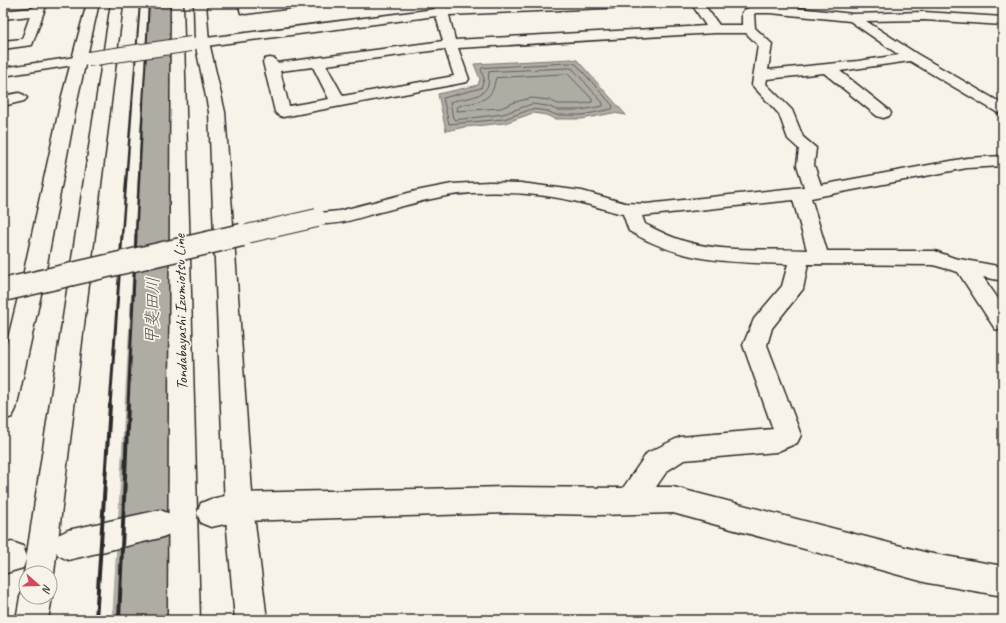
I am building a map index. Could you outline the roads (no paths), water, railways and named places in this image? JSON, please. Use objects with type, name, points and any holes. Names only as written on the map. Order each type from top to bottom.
[{"type":"street","points":[[3,409],[83,60],[93,3]]},
{"type":"street","points":[[40,565],[117,3]]},
{"type":"street","name":"Tondabayashi Izumiotsu Line","points":[[177,3],[171,530],[184,620]]},
{"type":"street","points":[[200,3],[196,43],[217,112],[239,507],[251,620]]},
{"type":"street","points":[[244,3],[245,10],[299,3]]},
{"type":"street","points":[[3,72],[440,8],[628,3]]},
{"type":"street","points":[[697,3],[715,29]]},
{"type":"street","points":[[3,15],[39,7]]},
{"type":"street","points":[[3,45],[27,42],[39,7]]},
{"type":"street","points":[[440,8],[450,44],[462,79],[283,112],[271,65],[318,62],[450,44],[715,29],[750,29]]},
{"type":"street","points":[[630,501],[658,462],[680,449],[776,440],[788,435],[755,345],[762,325],[792,289],[809,258],[808,193],[804,156],[808,148],[796,139],[786,113],[759,85],[765,44],[750,29],[748,13],[753,10],[793,10],[853,18],[881,16],[924,16],[1003,21]]},
{"type":"street","points":[[853,18],[912,57],[1003,110]]},
{"type":"street","points":[[761,75],[828,69],[912,57]]},
{"type":"street","points":[[318,62],[338,102]]},
{"type":"street","points":[[828,69],[883,113]]},
{"type":"street","points":[[3,101],[19,98]]},
{"type":"street","points":[[3,290],[317,218],[340,217],[452,190],[489,187],[521,188],[574,196],[631,209],[646,210],[720,201],[808,193],[967,163],[1003,161]]},
{"type":"street","points":[[631,209],[636,227],[656,238],[686,249],[713,253],[809,258],[935,258],[951,264],[1003,274]]},
{"type":"street","points":[[965,267],[1003,323]]},
{"type":"street","points":[[211,513],[239,507],[507,500],[599,502],[673,500],[928,568],[1003,581]]},
{"type":"street","points":[[68,545],[171,530]]},
{"type":"street","points":[[32,620],[35,605]]},
{"type":"water","points":[[571,59],[577,60],[626,115],[613,113],[582,119],[555,119],[546,115],[533,113],[505,123],[465,127],[446,131],[438,94],[478,85],[480,79],[474,64]]},
{"type":"waterway","name":"甲斐田川","points":[[144,620],[160,3]]},
{"type":"railway","points":[[132,104],[140,3]]},
{"type":"railway","points":[[143,104],[149,3]]},
{"type":"railway","points":[[122,236],[132,103]]},
{"type":"railway","points":[[136,236],[143,103]]},
{"type":"railway","points":[[110,406],[122,235]]},
{"type":"railway","points":[[128,406],[136,235]]},
{"type":"railway","points":[[96,620],[110,405]]},
{"type":"railway","points":[[119,620],[128,405]]}]
